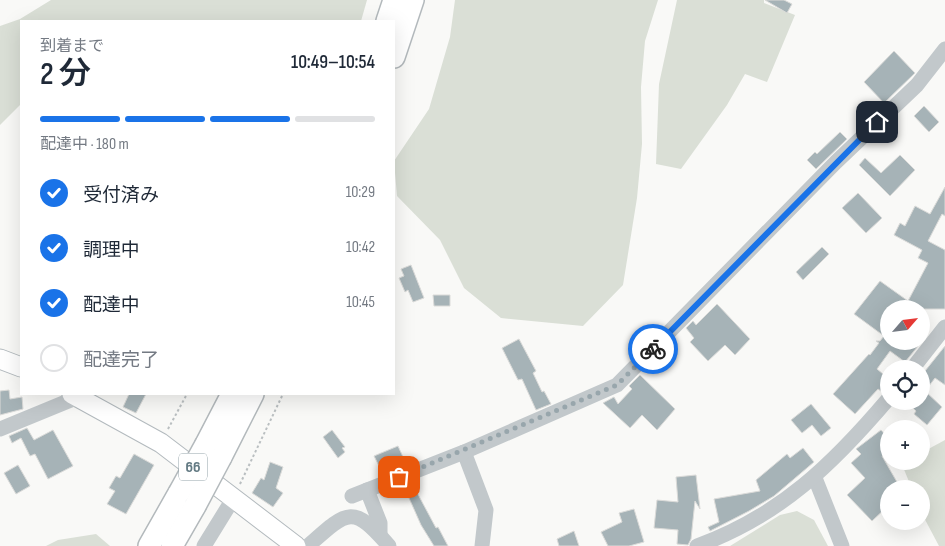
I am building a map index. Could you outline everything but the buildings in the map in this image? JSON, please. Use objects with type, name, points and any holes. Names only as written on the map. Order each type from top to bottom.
[{"type":"highway","points":[[386,20],[394,0]]},
{"type":"highway","points":[[395,55],[414,0]]},
{"type":"highway","points":[[214,450],[232,395]]},
{"type":"highway","points":[[172,546],[187,500],[214,450],[252,395]]},
{"type":"highway","points":[[149,546],[187,500]]},
{"type":"main road","points":[[0,359],[20,367]]},
{"type":"main road","name":"66","points":[[75,395],[161,443],[296,546]]},
{"type":"street","points":[[352,496],[464,452],[617,385],[836,162],[917,85],[945,49]]},
{"type":"street","points":[[919,360],[945,327]]},
{"type":"street","points":[[0,429],[75,395]]},
{"type":"street","points":[[697,546],[728,535],[815,478],[880,408]]},
{"type":"street","points":[[464,452],[486,510],[482,546]]},
{"type":"street","points":[[815,478],[842,546]]},
{"type":"street","points":[[367,490],[385,540]]},
{"type":"street","points":[[204,546],[233,499]]},
{"type":"street","points":[[308,546],[343,518],[352,515],[364,519],[385,540]]},
{"type":"path","points":[[161,443],[186,395]]},
{"type":"path","points":[[233,499],[283,395]]},
{"type":"shaded area","points":[[51,0],[367,0],[361,20],[20,20],[20,105],[0,125],[0,26],[20,19]]},
{"type":"shaded area","points":[[455,0],[658,0],[645,41],[641,87],[642,144],[637,198],[623,285],[583,326],[501,318],[464,288],[440,240],[397,196],[395,160],[429,109],[450,37]]},
{"type":"shaded area","points":[[677,0],[764,0],[764,3],[795,15],[767,82],[745,74],[727,105],[681,169],[656,164],[659,84]]},
{"type":"shaded area","points":[[945,440],[945,546],[939,546],[930,529],[930,480],[908,480],[904,470],[930,470],[930,448]]},
{"type":"shaded area","points":[[797,511],[814,520],[828,546],[730,546],[780,515]]},
{"type":"shaded area","points":[[96,534],[110,546],[46,546],[58,540]]},
{"type":"way so far","points":[[399,477],[464,452],[617,385],[653,349]]},
{"type":"route","points":[[653,349],[877,122]]}]
